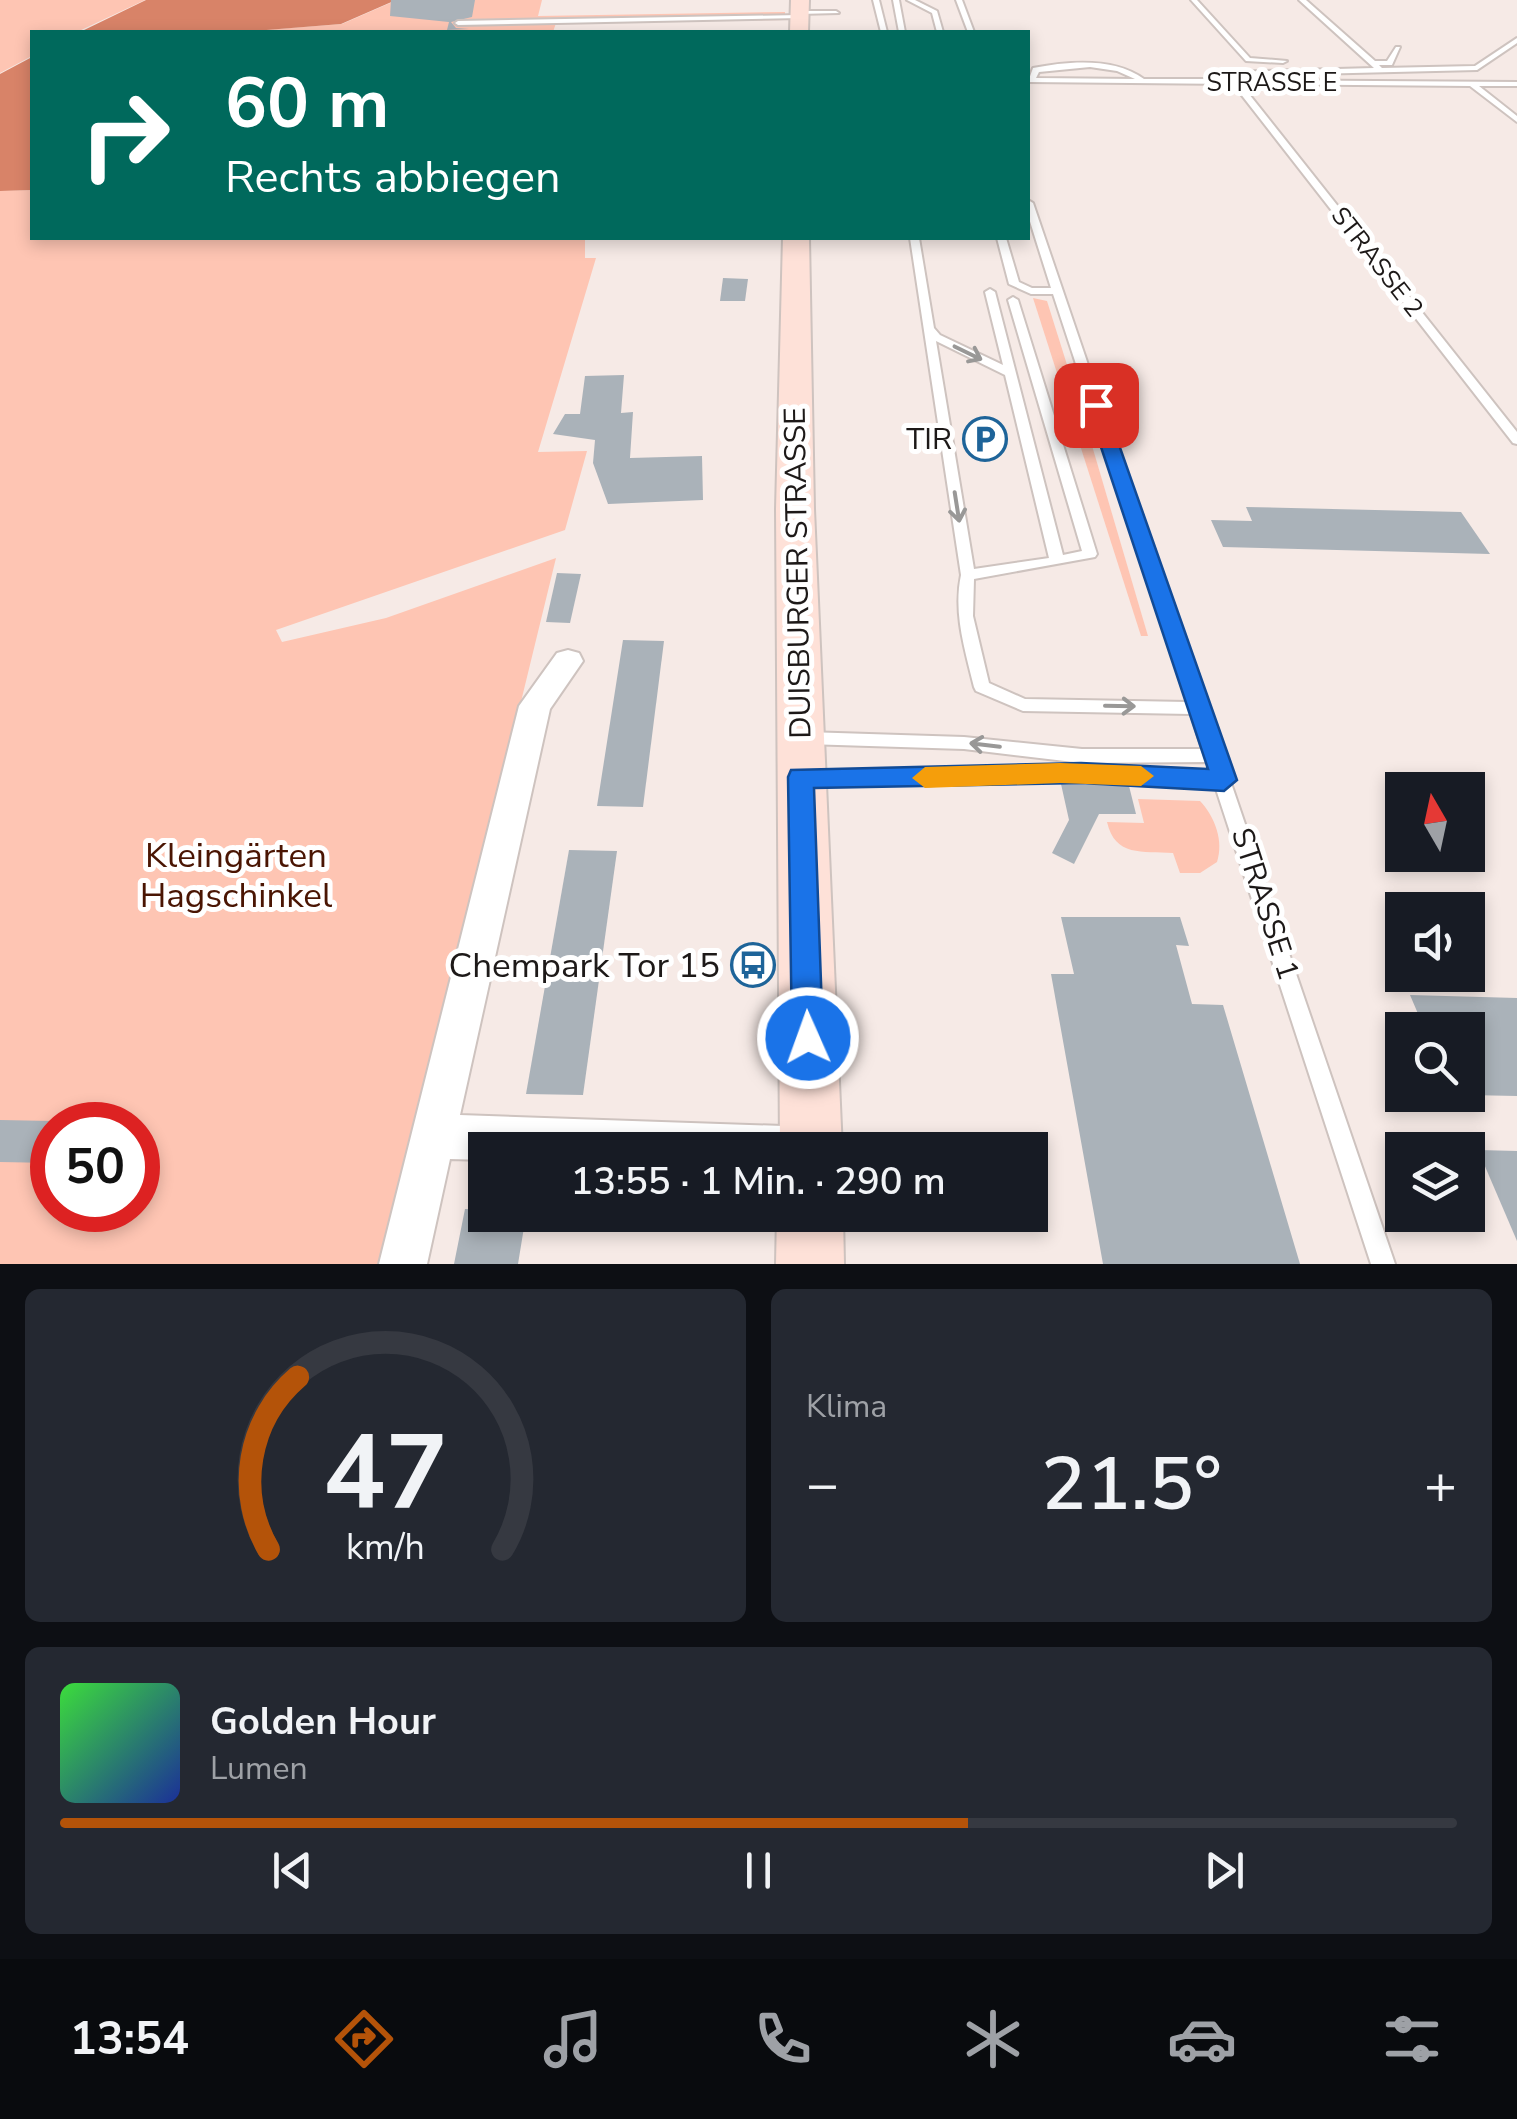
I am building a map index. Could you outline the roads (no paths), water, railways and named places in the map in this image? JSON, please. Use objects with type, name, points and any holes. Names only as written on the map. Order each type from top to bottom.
[{"type":"main road","name":"DUISBURGER STRASSE","points":[[796,240],[800,758],[810,1132]]},
{"type":"main road","points":[[810,1232],[810,1264]]},
{"type":"street","points":[[403,1264],[534,706],[568,661]]},
{"type":"street","name":"DUISBURGER STRASSE","points":[[433,1136],[468,1137]]},
{"type":"lane","points":[[876,0],[884,30]]},
{"type":"lane","points":[[896,0],[902,30]]},
{"type":"lane","points":[[910,0],[935,12],[940,30]]},
{"type":"lane","points":[[959,0],[970,30]]},
{"type":"lane","points":[[1194,0],[1248,60],[1389,63],[1398,48]]},
{"type":"lane","points":[[1302,0],[1380,69]]},
{"type":"lane","points":[[458,23],[836,13]]},
{"type":"lane","points":[[1236,83],[1229,74],[1476,68],[1517,40]]},
{"type":"lane","name":"STRASSE E","points":[[1030,80],[1517,84]]},
{"type":"lane","name":"STRASSE 2","points":[[1236,83],[1517,440]]},
{"type":"lane","points":[[1470,84],[1517,120]]},
{"type":"lane","name":"STRASSE 1","points":[[1030,209],[1216,755],[1383,1264]]},
{"type":"lane","points":[[914,240],[968,575],[966,603],[982,686],[1023,704],[1199,708]]},
{"type":"lane","points":[[1002,240],[1014,284],[1031,291],[1058,291]]},
{"type":"lane","points":[[990,292],[1056,560]]},
{"type":"lane","points":[[968,575],[1090,554],[1013,300]]},
{"type":"lane","points":[[929,329],[936,337],[1010,372]]},
{"type":"lane","points":[[800,758],[964,743],[1082,756],[1216,755]]},
{"type":"lane","points":[[1034,751],[1039,773]]},
{"type":"lane","points":[[800,758],[845,780],[1039,773],[1224,780]]},
{"type":"place","name":"TIR","points":[[985,439]]},
{"type":"place","name":"Chempark Tor 15","points":[[753,965]]},
{"type":"park label","name":"Kleingärten Hagschinkel","points":[[236,875]]}]
